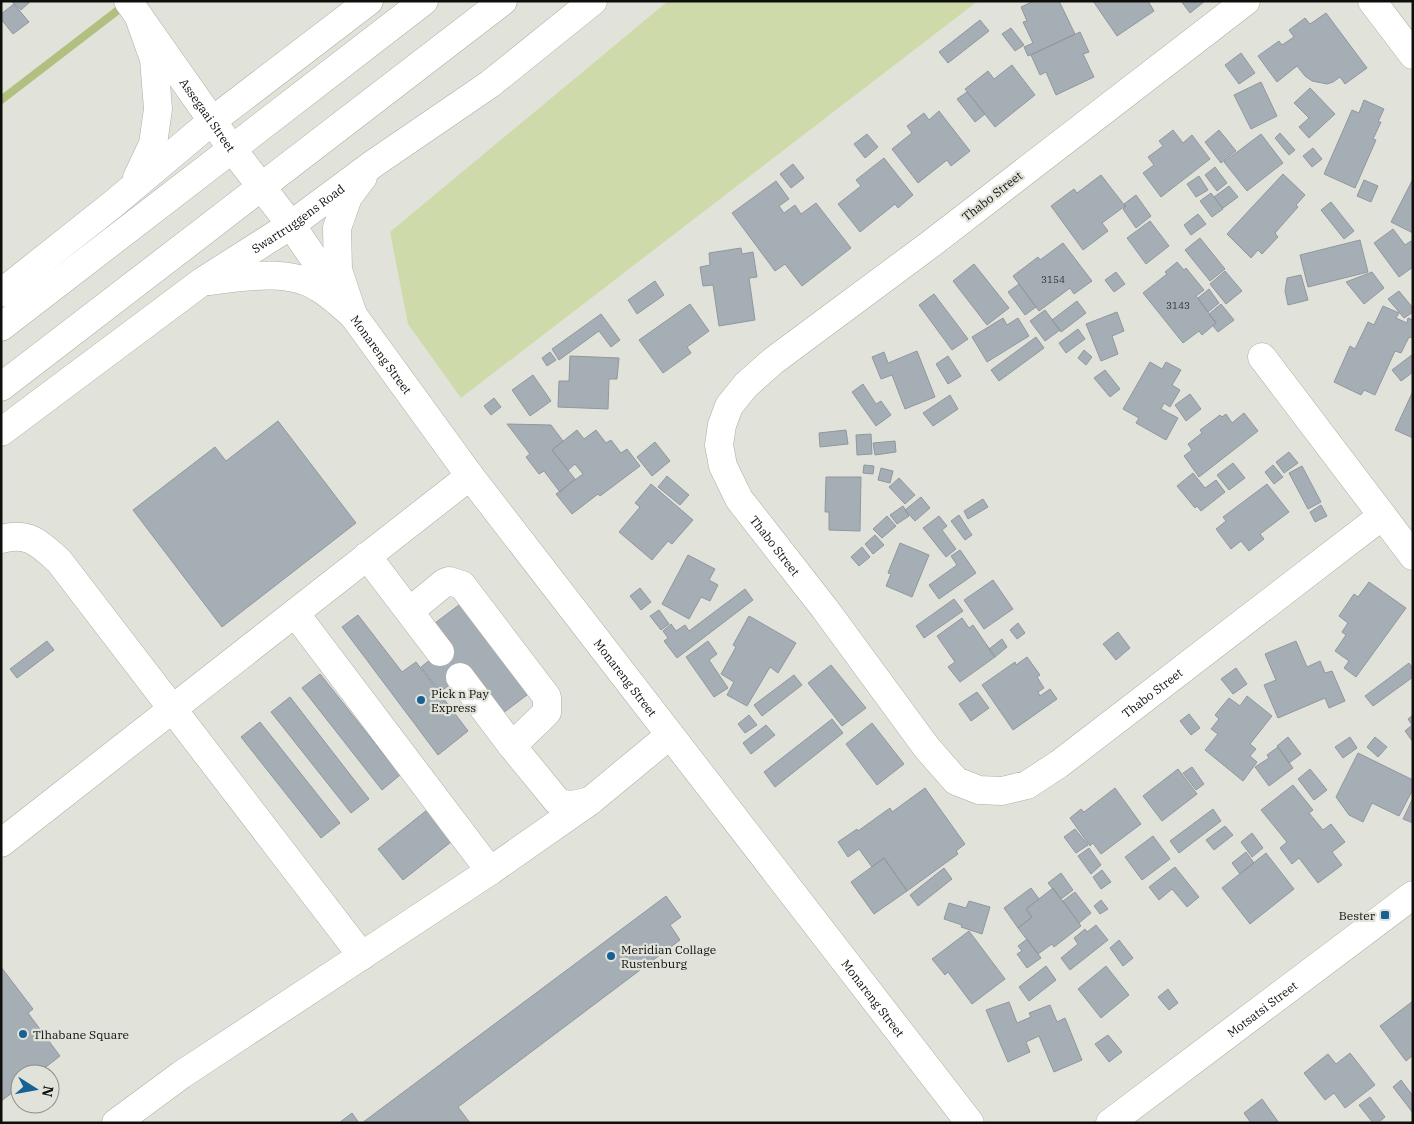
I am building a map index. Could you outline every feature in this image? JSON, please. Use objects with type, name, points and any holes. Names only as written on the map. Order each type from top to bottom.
[{"type":"street","points":[[1,293],[112,205],[212,121],[369,1]]},
{"type":"street","points":[[1,327],[424,1]]},
{"type":"street","points":[[1,387],[503,1]]},
{"type":"street","name":"Swartruggens Road","points":[[1,432],[203,281],[291,225],[373,164],[490,84],[593,1]]},
{"type":"street","name":"Thabo Street","points":[[1246,1],[746,384],[730,406],[722,425],[719,445],[723,466],[739,499],[825,609],[927,748],[956,781],[979,790],[1002,791],[1027,785],[1058,764],[1382,516]]},
{"type":"street","points":[[1372,1],[1413,55]]},
{"type":"street","points":[[112,205],[139,175],[153,144],[158,109],[154,59],[134,11]]},
{"type":"street","name":"Assegaai Street","points":[[134,11],[232,149],[291,225]]},
{"type":"street","points":[[353,315],[338,270],[337,228],[348,197],[373,164]]},
{"type":"street","name":"Monareng Street","points":[[291,225],[353,315],[470,476],[970,1123]]},
{"type":"street","points":[[203,281],[256,275],[300,279],[319,287],[353,315]]},
{"type":"street","points":[[1262,357],[1413,556]]},
{"type":"street","points":[[1,844],[470,476]]},
{"type":"street","points":[[1,539],[14,535],[36,541],[59,561],[362,956]]},
{"type":"street","points":[[367,556],[440,652]]},
{"type":"street","points":[[410,611],[444,583],[449,581],[462,585],[547,697],[546,712],[512,746]]},
{"type":"street","points":[[295,613],[490,871]]},
{"type":"street","points":[[460,677],[512,746],[557,801],[573,805],[590,801]]},
{"type":"street","points":[[116,1123],[181,1075],[490,871],[590,801],[670,736]]},
{"type":"street","name":"Motsatsi Street","points":[[1110,1123],[1413,895]]},
{"type":"green space","points":[[668,1],[978,1],[461,398],[408,324],[390,232]]},
{"type":"building","points":[[11,1],[31,1],[21,10]]},
{"type":"building","points":[[1034,1],[1059,1],[1075,34],[1028,56],[1024,47],[1033,43],[1023,22],[1027,21],[1021,7]]},
{"type":"building","points":[[1093,1],[1148,1],[1154,11],[1117,36]]},
{"type":"building","points":[[1181,1],[1205,1],[1190,13]]},
{"type":"building","points":[[14,4],[29,22],[13,34],[1,19],[1,14]]},
{"type":"building","points":[[1326,13],[1367,68],[1345,84],[1340,77],[1327,84],[1312,81],[1297,66],[1277,82],[1258,56],[1279,41],[1282,45],[1294,37],[1289,30],[1305,18],[1310,24]]},
{"type":"building","points":[[980,20],[989,31],[948,63],[939,52]]},
{"type":"building","points":[[1011,28],[1024,45],[1015,51],[1002,34]]},
{"type":"building","points":[[1080,32],[1089,52],[1083,54],[1094,77],[1056,95],[1046,72],[1040,75],[1031,55]]},
{"type":"building","points":[[1241,53],[1255,73],[1239,84],[1225,65]]},
{"type":"building","points":[[1012,65],[1035,95],[995,127],[965,89],[988,71],[994,79]]},
{"type":"building","points":[[1261,82],[1277,116],[1251,129],[1234,95]]},
{"type":"building","points":[[1310,88],[1335,114],[1309,138],[1299,127],[1309,118],[1294,103]]},
{"type":"building","points":[[967,92],[985,114],[975,122],[957,99]]},
{"type":"building","points":[[1364,100],[1384,109],[1378,122],[1381,122],[1373,139],[1376,140],[1355,188],[1324,174],[1352,110],[1359,113]]},
{"type":"building","points":[[939,111],[970,151],[951,166],[947,160],[918,183],[892,149],[912,133],[907,126],[924,113],[929,120]]},
{"type":"building","points":[[1173,130],[1183,143],[1192,135],[1210,159],[1161,197],[1143,173],[1154,165],[1148,157],[1163,146],[1159,141]]},
{"type":"building","points":[[1219,130],[1236,151],[1221,163],[1205,142]]},
{"type":"building","points":[[1280,133],[1295,150],[1289,155],[1275,138]]},
{"type":"building","points":[[867,134],[878,147],[865,158],[854,144]]},
{"type":"building","points":[[1261,134],[1283,163],[1247,191],[1224,162]]},
{"type":"building","points":[[1313,148],[1322,159],[1312,167],[1303,156]]},
{"type":"building","points":[[884,158],[913,195],[898,208],[895,204],[860,232],[838,204],[861,186],[856,180]]},
{"type":"building","points":[[793,164],[804,178],[791,188],[780,174]]},
{"type":"building","points":[[1215,167],[1227,183],[1217,191],[1205,175]]},
{"type":"building","points":[[1283,174],[1305,195],[1296,205],[1298,207],[1275,233],[1278,237],[1262,254],[1258,250],[1251,258],[1227,234]]},
{"type":"building","points":[[1101,175],[1125,206],[1102,223],[1108,231],[1083,250],[1051,206],[1074,189],[1077,193]]},
{"type":"building","points":[[1199,176],[1208,190],[1196,197],[1187,184]]},
{"type":"building","points":[[1413,179],[1413,233],[1391,222]]},
{"type":"building","points":[[1364,180],[1378,186],[1371,202],[1357,196]]},
{"type":"building","points":[[776,181],[789,199],[779,206],[784,213],[795,205],[801,214],[816,203],[851,248],[802,286],[785,264],[775,271],[732,213]]},
{"type":"building","points":[[1229,186],[1238,197],[1223,208],[1214,197]]},
{"type":"building","points":[[1211,193],[1223,209],[1212,217],[1200,201]]},
{"type":"building","points":[[1136,195],[1151,216],[1136,228],[1123,209],[1126,206],[1124,204]]},
{"type":"building","points":[[1331,202],[1354,231],[1344,239],[1321,210]]},
{"type":"building","points":[[1198,214],[1206,224],[1191,235],[1184,225]]},
{"type":"building","points":[[1150,221],[1169,246],[1146,264],[1127,238]]},
{"type":"building","points":[[1393,229],[1405,245],[1411,241],[1413,244],[1413,267],[1399,277],[1374,243]]},
{"type":"building","points":[[1200,238],[1225,269],[1210,281],[1185,250]]},
{"type":"building","points":[[1360,240],[1368,272],[1308,287],[1300,255]]},
{"type":"building","points":[[1063,243],[1092,281],[1074,294],[1070,288],[1039,311],[1013,276],[1038,257],[1040,260]]},
{"type":"building","points":[[741,248],[742,254],[753,252],[757,277],[749,278],[755,320],[719,326],[713,285],[703,286],[700,267],[710,265],[709,253]]},
{"type":"building","points":[[1177,262],[1184,270],[1186,268],[1204,290],[1196,296],[1216,323],[1202,335],[1199,331],[1183,343],[1143,293],[1167,274],[1165,272]]},
{"type":"building","points":[[974,264],[1009,308],[987,325],[953,281]]},
{"type":"building","points":[[1225,271],[1242,291],[1226,304],[1210,284]]},
{"type":"building","points":[[1116,272],[1125,284],[1114,292],[1105,280]]},
{"type":"building","points":[[1372,272],[1384,288],[1364,304],[1346,282]]},
{"type":"building","points":[[1301,275],[1308,300],[1288,305],[1285,291],[1287,278]]},
{"type":"building","points":[[655,281],[664,295],[637,314],[628,300]]},
{"type":"building","points":[[1019,284],[1036,307],[1025,315],[1008,292]]},
{"type":"building","points":[[1209,289],[1219,303],[1208,312],[1198,298]]},
{"type":"building","points":[[1399,291],[1413,308],[1413,312],[1404,318],[1388,299]]},
{"type":"building","points":[[934,294],[968,339],[952,350],[919,305]]},
{"type":"building","points":[[1077,301],[1086,313],[1061,332],[1052,320]]},
{"type":"building","points":[[690,304],[709,331],[687,347],[691,353],[663,373],[639,340]]},
{"type":"building","points":[[1221,304],[1234,320],[1218,332],[1213,326],[1216,323],[1209,314]]},
{"type":"building","points":[[1383,306],[1399,313],[1396,318],[1407,323],[1408,318],[1413,320],[1413,338],[1409,337],[1401,353],[1395,351],[1375,395],[1364,390],[1361,395],[1334,382],[1350,346],[1355,349],[1368,322],[1374,325]]},
{"type":"building","points":[[1045,310],[1060,330],[1045,341],[1030,321]]},
{"type":"building","points":[[1117,312],[1124,331],[1112,336],[1118,354],[1101,361],[1086,324]]},
{"type":"building","points":[[601,314],[620,340],[611,347],[599,331],[559,360],[552,349]]},
{"type":"building","points":[[1003,318],[1007,325],[1018,318],[1029,336],[987,362],[972,337]]},
{"type":"building","points":[[1078,329],[1085,339],[1066,353],[1059,343]]},
{"type":"building","points":[[1036,337],[1044,348],[999,381],[991,370]]},
{"type":"building","points":[[1084,350],[1092,357],[1086,365],[1078,358]]},
{"type":"building","points":[[917,351],[935,397],[905,409],[892,375],[881,379],[872,357],[884,352],[888,363]]},
{"type":"building","points":[[550,352],[556,360],[547,366],[542,358]]},
{"type":"building","points":[[1413,354],[1413,372],[1401,381],[1392,370]]},
{"type":"building","points":[[570,356],[619,358],[617,379],[609,379],[608,409],[558,407],[559,381],[569,381]]},
{"type":"building","points":[[948,356],[961,376],[948,384],[936,364]]},
{"type":"building","points":[[1150,362],[1162,369],[1166,362],[1181,370],[1172,385],[1180,390],[1170,407],[1164,403],[1161,409],[1178,418],[1166,440],[1136,423],[1139,418],[1123,409]]},
{"type":"building","points":[[1105,370],[1120,389],[1110,397],[1094,378]]},
{"type":"building","points":[[533,375],[551,401],[530,416],[512,390]]},
{"type":"building","points":[[863,384],[876,404],[881,401],[891,415],[876,426],[852,392]]},
{"type":"building","points":[[1413,391],[1413,438],[1395,430]]},
{"type":"building","points":[[1190,394],[1201,409],[1186,421],[1175,405]]},
{"type":"building","points":[[950,395],[958,409],[933,426],[923,413]]},
{"type":"building","points":[[494,398],[501,407],[491,415],[484,406]]},
{"type":"building","points":[[1244,413],[1258,431],[1199,477],[1184,456],[1192,450],[1188,444],[1202,433],[1200,430],[1220,415],[1222,417],[1226,414],[1232,423]]},
{"type":"building","points":[[278,421],[356,523],[222,627],[133,510],[215,447],[226,461]]},
{"type":"building","points":[[507,424],[551,425],[563,441],[552,450],[575,479],[560,492],[544,471],[539,474],[526,457],[530,454]]},
{"type":"building","points":[[577,430],[584,439],[596,430],[606,443],[611,440],[621,453],[627,449],[640,466],[572,514],[556,494],[583,474],[575,464],[568,470],[552,450]]},
{"type":"building","points":[[846,430],[848,444],[820,447],[819,433]]},
{"type":"building","points":[[871,434],[872,454],[857,455],[856,435]]},
{"type":"building","points":[[895,441],[896,452],[875,455],[873,443]]},
{"type":"building","points":[[655,442],[670,461],[652,476],[637,457]]},
{"type":"building","points":[[1289,452],[1298,463],[1284,473],[1276,462]]},
{"type":"building","points":[[1233,463],[1245,478],[1229,490],[1217,475]]},
{"type":"building","points":[[864,465],[874,466],[873,474],[863,473]]},
{"type":"building","points":[[1273,465],[1283,477],[1274,484],[1265,472]]},
{"type":"building","points":[[1302,466],[1321,502],[1308,509],[1289,473]]},
{"type":"building","points":[[881,468],[893,471],[890,483],[878,480]]},
{"type":"building","points":[[1193,473],[1205,488],[1216,480],[1225,492],[1201,511],[1197,506],[1195,508],[1177,486]]},
{"type":"building","points":[[667,476],[689,495],[680,505],[658,487]]},
{"type":"building","points":[[826,477],[861,477],[860,531],[829,530],[829,512],[825,512]]},
{"type":"building","points":[[899,478],[915,495],[905,504],[889,487]]},
{"type":"building","points":[[651,484],[693,520],[672,544],[668,541],[652,560],[619,532],[640,507],[635,503]]},
{"type":"building","points":[[1267,484],[1289,512],[1260,534],[1264,539],[1249,551],[1241,541],[1231,549],[1216,529],[1226,521],[1223,517]]},
{"type":"building","points":[[921,497],[930,508],[915,521],[905,510]]},
{"type":"building","points":[[983,499],[988,507],[968,519],[964,511]]},
{"type":"building","points":[[1321,505],[1327,516],[1315,522],[1310,512]]},
{"type":"building","points":[[903,506],[909,516],[897,524],[890,515]]},
{"type":"building","points":[[959,515],[972,535],[965,540],[951,521]]},
{"type":"building","points":[[887,516],[896,526],[882,538],[873,529]]},
{"type":"building","points":[[939,516],[947,526],[942,530],[956,549],[946,557],[923,528]]},
{"type":"building","points":[[875,535],[884,545],[873,554],[865,544]]},
{"type":"building","points":[[900,543],[929,555],[912,597],[886,586],[891,574],[888,573]]},
{"type":"building","points":[[862,547],[870,557],[859,566],[851,557]]},
{"type":"building","points":[[960,550],[976,573],[939,599],[929,585],[957,565],[951,556]]},
{"type":"building","points":[[688,555],[715,569],[709,580],[718,585],[710,601],[701,597],[689,619],[662,604]]},
{"type":"building","points":[[993,580],[1013,609],[984,629],[964,600]]},
{"type":"building","points":[[1369,582],[1406,608],[1356,677],[1344,668],[1349,661],[1335,651],[1346,635],[1342,632],[1348,623],[1339,616],[1354,594],[1358,597]]},
{"type":"building","points":[[640,588],[651,602],[641,610],[630,596]]},
{"type":"building","points":[[745,589],[753,600],[677,658],[664,641],[668,638],[663,631],[671,624],[676,631],[685,625],[689,631]]},
{"type":"building","points":[[954,599],[963,611],[924,638],[916,626]]},
{"type":"building","points":[[463,602],[531,692],[503,713],[460,677],[440,692],[421,667],[451,644],[435,623]]},
{"type":"building","points":[[659,610],[669,624],[661,630],[650,616]]},
{"type":"building","points":[[358,615],[402,672],[416,662],[468,731],[438,755],[342,627]]},
{"type":"building","points":[[749,616],[796,643],[778,673],[770,667],[747,706],[727,695],[734,682],[721,674],[736,647],[733,645]]},
{"type":"building","points":[[962,618],[969,628],[973,625],[995,657],[960,682],[948,667],[955,662],[937,636]]},
{"type":"building","points":[[1018,623],[1025,633],[1017,639],[1010,630]]},
{"type":"building","points":[[1118,632],[1130,648],[1116,660],[1103,644]]},
{"type":"building","points":[[1002,639],[1007,647],[995,657],[989,649]]},
{"type":"building","points":[[47,641],[54,650],[17,678],[10,669]]},
{"type":"building","points":[[708,641],[717,654],[709,660],[728,688],[714,697],[686,657]]},
{"type":"building","points":[[1296,641],[1307,667],[1320,661],[1325,673],[1332,671],[1345,701],[1329,708],[1325,698],[1278,718],[1264,685],[1276,680],[1265,654]]},
{"type":"building","points":[[1027,657],[1040,675],[1037,677],[1044,688],[1038,692],[1040,696],[1050,689],[1057,699],[1013,730],[982,685],[1015,662],[1016,665]]},
{"type":"building","points":[[1409,663],[1413,669],[1413,677],[1373,706],[1365,696]]},
{"type":"building","points":[[831,665],[866,708],[842,726],[808,683]]},
{"type":"building","points":[[1236,668],[1247,684],[1233,694],[1221,679]]},
{"type":"building","points":[[320,674],[400,775],[382,790],[302,688]]},
{"type":"building","points":[[794,675],[802,685],[762,716],[754,705]]},
{"type":"building","points":[[977,692],[989,708],[971,721],[959,704]]},
{"type":"building","points":[[1247,696],[1272,716],[1250,744],[1256,749],[1250,756],[1257,762],[1243,781],[1205,750],[1218,734],[1211,729],[1219,719],[1215,715],[1229,698],[1240,706]]},
{"type":"building","points":[[290,697],[369,799],[351,813],[271,712]]},
{"type":"building","points":[[1189,714],[1200,728],[1191,735],[1180,721]]},
{"type":"building","points":[[749,715],[757,725],[745,733],[738,724]]},
{"type":"building","points":[[1413,715],[1413,742],[1405,731],[1412,725],[1408,719]]},
{"type":"building","points":[[832,719],[843,733],[775,787],[764,772]]},
{"type":"building","points":[[260,722],[340,823],[321,838],[241,737]]},
{"type":"building","points":[[872,723],[904,764],[877,785],[846,744]]},
{"type":"building","points":[[766,725],[775,735],[751,754],[743,743]]},
{"type":"building","points":[[1288,737],[1301,754],[1289,763],[1277,746]]},
{"type":"building","points":[[1350,737],[1357,748],[1343,758],[1335,747]]},
{"type":"building","points":[[1375,737],[1387,747],[1378,757],[1367,747]]},
{"type":"building","points":[[1278,747],[1293,768],[1269,786],[1255,767],[1269,758],[1267,755]]},
{"type":"building","points":[[1358,753],[1413,780],[1413,789],[1399,816],[1372,803],[1363,822],[1349,815],[1336,797]]},
{"type":"building","points":[[1192,767],[1204,784],[1196,790],[1183,773]]},
{"type":"building","points":[[1178,769],[1197,794],[1162,821],[1143,796]]},
{"type":"building","points":[[1310,769],[1327,790],[1314,800],[1298,779]]},
{"type":"building","points":[[1293,785],[1313,810],[1309,813],[1323,830],[1331,824],[1345,842],[1332,852],[1342,865],[1318,883],[1299,858],[1292,864],[1280,848],[1287,842],[1261,810]]},
{"type":"building","points":[[925,788],[965,844],[956,851],[958,854],[907,891],[884,858],[872,867],[859,849],[848,857],[838,842],[857,829],[858,831],[890,808],[892,812]]},
{"type":"building","points":[[1115,788],[1141,824],[1101,854],[1093,843],[1090,846],[1070,818],[1081,809],[1084,812]]},
{"type":"building","points":[[1413,798],[1413,823],[1403,819]]},
{"type":"building","points":[[1213,809],[1221,821],[1179,853],[1170,841]]},
{"type":"building","points":[[427,810],[451,842],[403,880],[378,849]]},
{"type":"building","points":[[1225,826],[1233,835],[1214,850],[1206,840]]},
{"type":"building","points":[[1075,829],[1088,845],[1076,853],[1064,837]]},
{"type":"building","points":[[1252,833],[1263,848],[1252,857],[1241,842]]},
{"type":"building","points":[[1153,836],[1170,859],[1142,880],[1125,857]]},
{"type":"building","points":[[1089,848],[1101,865],[1091,874],[1078,856]]},
{"type":"building","points":[[1246,852],[1254,863],[1240,874],[1232,863]]},
{"type":"building","points":[[1266,853],[1294,889],[1250,924],[1222,888]]},
{"type":"building","points":[[884,858],[907,891],[874,914],[851,882]]},
{"type":"building","points":[[1175,867],[1199,897],[1187,907],[1172,889],[1159,900],[1149,887]]},
{"type":"building","points":[[944,868],[952,879],[918,906],[910,895]]},
{"type":"building","points":[[1102,870],[1111,882],[1101,889],[1093,877]]},
{"type":"building","points":[[1061,873],[1073,890],[1061,899],[1048,883]]},
{"type":"building","points":[[1031,888],[1039,899],[1026,909],[1032,917],[1018,928],[1004,908]]},
{"type":"building","points":[[1053,888],[1081,926],[1054,947],[1052,944],[1038,954],[1018,928],[1032,917],[1026,909]]},
{"type":"building","points":[[1075,892],[1091,913],[1079,923],[1063,901]]},
{"type":"building","points":[[666,896],[681,917],[670,925],[680,940],[458,1107],[470,1123],[362,1123]]},
{"type":"building","points":[[1101,900],[1108,909],[1100,914],[1094,906]]},
{"type":"building","points":[[969,901],[990,907],[982,934],[944,919],[949,903],[966,908]]},
{"type":"building","points":[[1096,925],[1108,940],[1070,970],[1061,958],[1078,944],[1074,938],[1085,929],[1087,932]]},
{"type":"building","points":[[969,931],[1005,979],[972,1004],[948,972],[945,975],[932,959]]},
{"type":"building","points":[[1027,939],[1041,958],[1027,968],[1017,954],[1022,951],[1018,946]]},
{"type":"building","points":[[1119,940],[1133,958],[1123,966],[1110,948]]},
{"type":"building","points":[[1046,966],[1056,980],[1029,1001],[1019,987]]},
{"type":"building","points":[[1106,966],[1129,995],[1101,1018],[1078,989]]},
{"type":"building","name":"Tlhabane Square","points":[[1,967],[33,1009],[28,1013],[60,1056],[50,1064],[10,1064],[10,1094],[1,1101]]},
{"type":"building","points":[[1168,989],[1178,1003],[1169,1010],[1158,997]]},
{"type":"building","points":[[1413,1001],[1413,1055],[1406,1061],[1380,1026]]},
{"type":"building","points":[[1009,1002],[1017,1023],[1031,1017],[1029,1013],[1050,1005],[1057,1022],[1065,1018],[1082,1060],[1054,1072],[1039,1036],[1026,1042],[1030,1052],[1008,1062],[986,1010]]},
{"type":"building","points":[[1108,1035],[1122,1052],[1109,1062],[1095,1044]]},
{"type":"building","points":[[1350,1053],[1375,1085],[1345,1108],[1334,1093],[1325,1100],[1304,1073],[1328,1054],[1336,1064]]},
{"type":"building","points":[[1401,1080],[1413,1096],[1413,1113],[1393,1087]]},
{"type":"building","points":[[1370,1097],[1385,1117],[1378,1123],[1373,1123],[1359,1105]]},
{"type":"building","points":[[1262,1099],[1279,1123],[1251,1123],[1244,1113]]},
{"type":"building","points":[[352,1113],[359,1123],[339,1123]]},
{"type":"waterway","points":[[1,100],[126,4]]},
{"type":"place","name":"Pick n Pay Express","points":[[421,700]]},
{"type":"place","name":"Bester","points":[[1385,915]]},
{"type":"place","name":"Meridian Collage Rustenburg","points":[[611,956]]},
{"type":"place","name":"Tlhabane Square","points":[[23,1034]]}]
